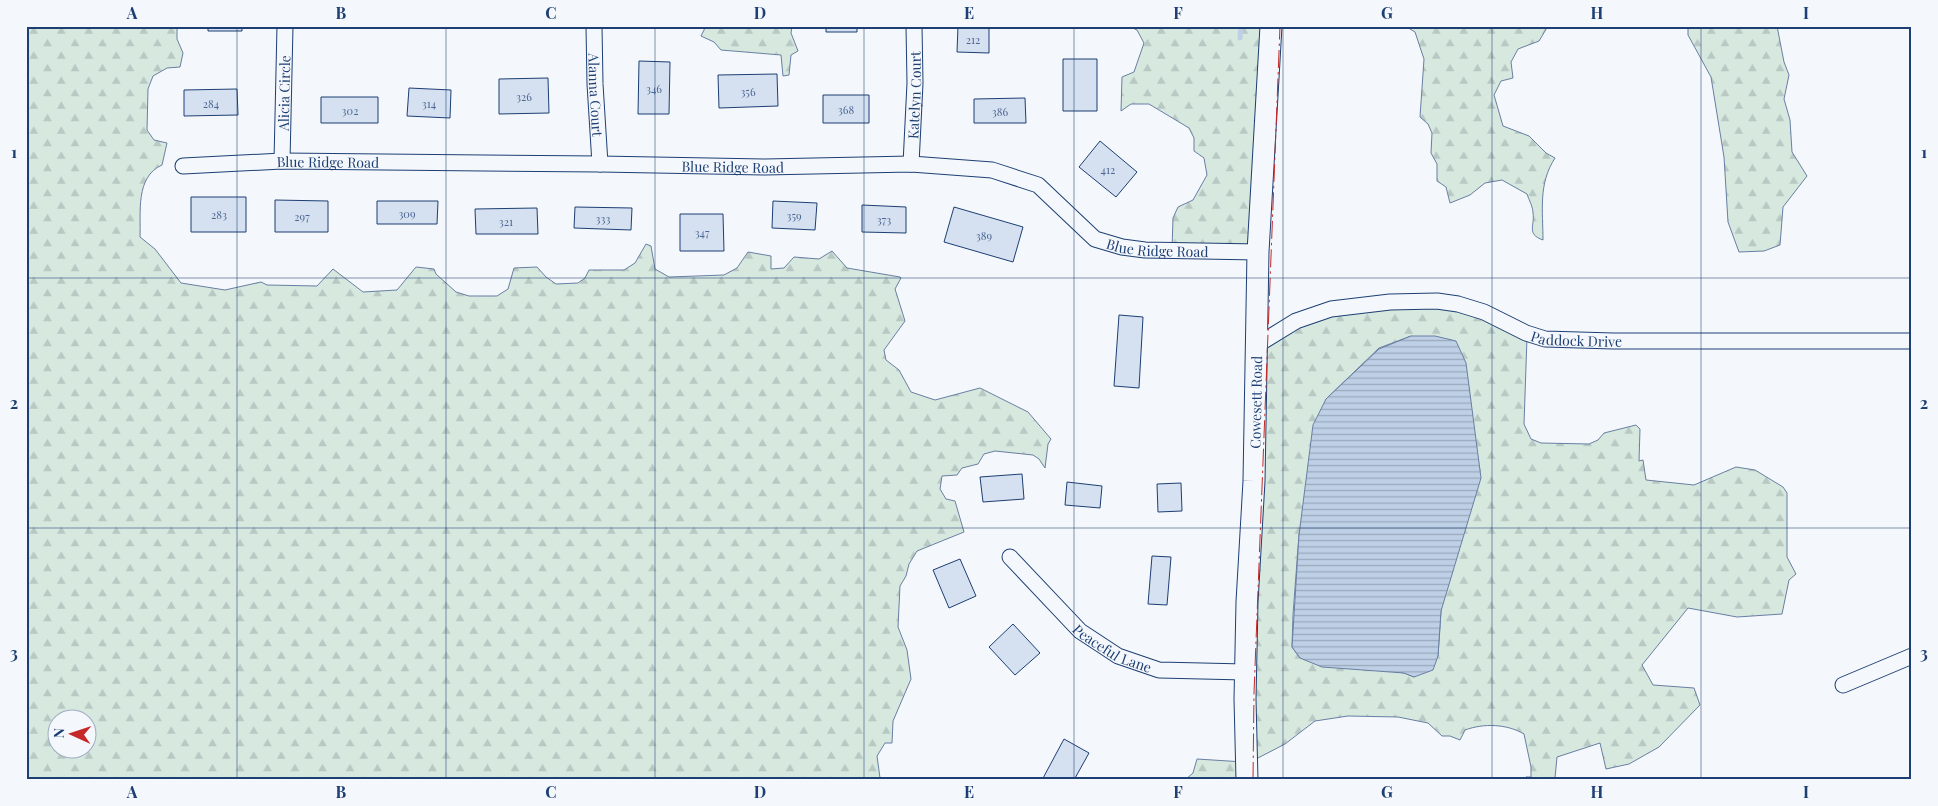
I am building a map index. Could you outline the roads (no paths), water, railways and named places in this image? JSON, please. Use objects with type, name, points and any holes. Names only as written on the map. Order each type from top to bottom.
[{"type":"main road","name":"Cowesett Road","points":[[1247,780],[1247,602],[1254,481],[1258,252],[1271,26]]},
{"type":"street","name":"Alicia Circle","points":[[282,161],[285,26]]},
{"type":"street","name":"Alanna Court","points":[[594,26],[595,84],[600,164]]},
{"type":"street","name":"Katelyn Court","points":[[910,164],[915,83],[914,26]]},
{"type":"street","name":"Blue Ridge Road","points":[[183,166],[282,161],[600,164],[765,168],[910,164],[992,170],[1038,185],[1096,239],[1122,247],[1164,251],[1258,252]]},
{"type":"street","name":"Paddock Drive","points":[[1257,345],[1296,321],[1330,309],[1390,302],[1458,304],[1484,312],[1526,333],[1545,339],[1912,342]]},
{"type":"street","name":"Peaceful Lane","points":[[1010,557],[1080,631],[1118,656],[1159,670],[1246,672]]},
{"type":"street","points":[[1843,685],[1912,656]]},
{"type":"water","points":[[1411,336],[1435,336],[1456,341],[1466,363],[1481,478],[1441,611],[1438,656],[1433,670],[1414,677],[1404,673],[1322,667],[1300,658],[1292,647],[1299,535],[1313,425],[1326,399],[1379,349]]},
{"type":"waterway","points":[[1240,38],[1241,26]]}]
